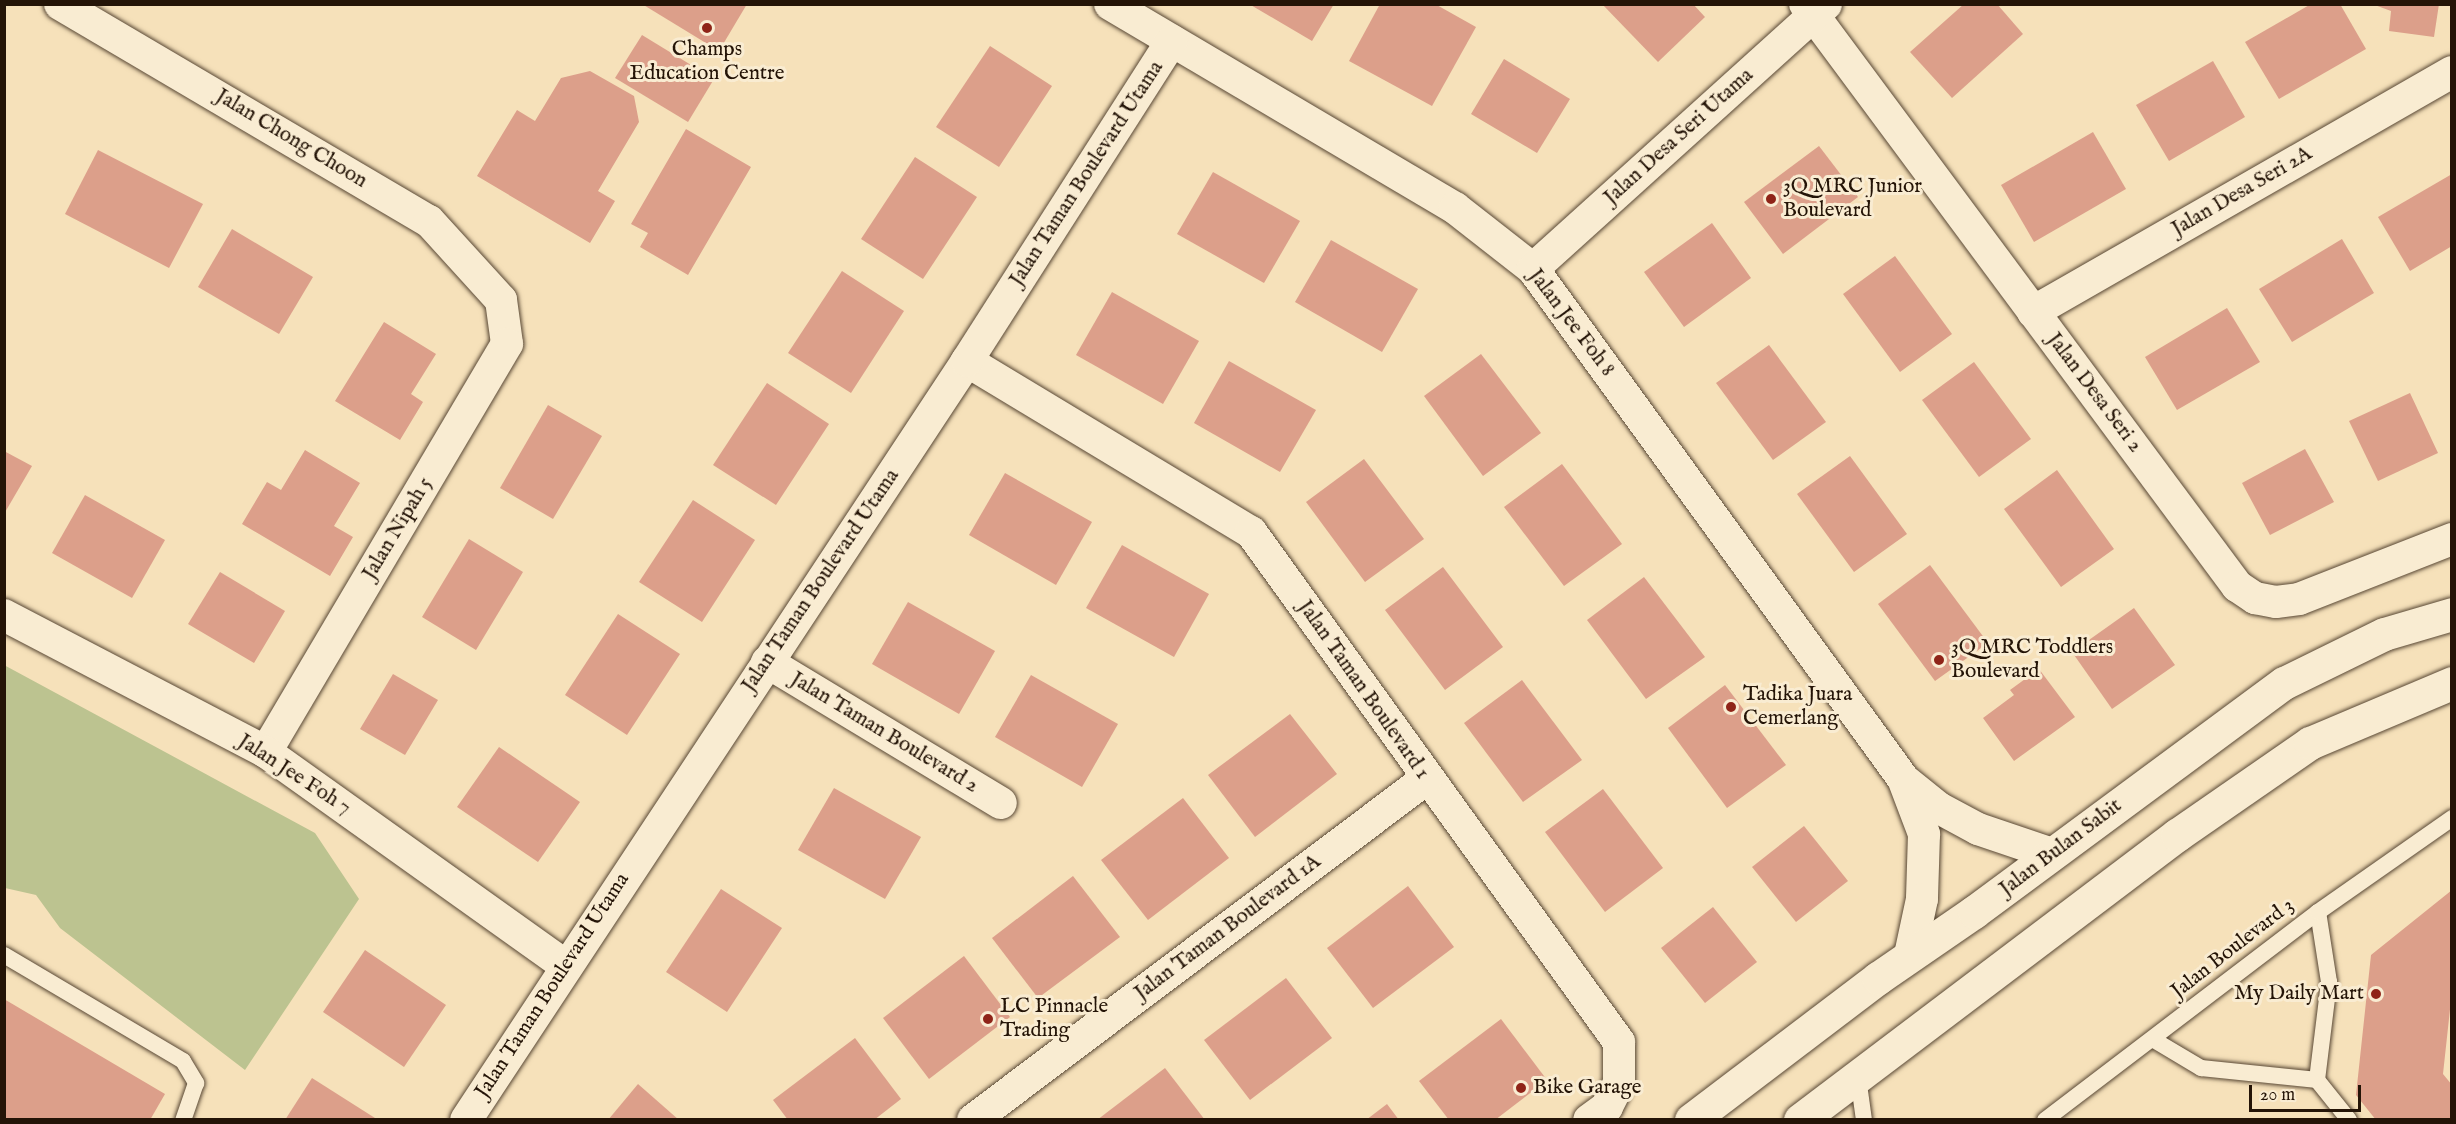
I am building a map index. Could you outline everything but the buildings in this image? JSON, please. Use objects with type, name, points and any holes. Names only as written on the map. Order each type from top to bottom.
[{"type":"main road","name":"Jalan Bulan Sabit","points":[[1690,1119],[1910,955],[2052,854],[2284,683],[2384,634],[2451,614]]},
{"type":"main road","points":[[1800,1119],[2177,835],[2310,743],[2451,683]]},
{"type":"street","name":"Jalan Chong Choon","points":[[60,4],[429,221],[501,300]]},
{"type":"street","name":"Jalan Jee Foh 8","points":[[1110,4],[1455,208],[1533,269],[1904,780],[1939,808],[1978,829],[2052,854]]},
{"type":"street","name":"Jalan Desa Seri Utama","points":[[1533,269],[1815,8]]},
{"type":"street","name":"Jalan Desa Seri 2","points":[[1815,8],[2033,312],[2237,586],[2255,598],[2276,602],[2299,598],[2451,539]]},
{"type":"street","name":"Jalan Taman Boulevard Utama","points":[[472,1117],[565,965],[967,361],[1172,41]]},
{"type":"street","name":"Jalan Desa Seri 2A","points":[[2033,312],[2451,72]]},
{"type":"street","name":"Jalan Nipah 5","points":[[266,752],[507,344],[501,300]]},
{"type":"street","name":"Jalan Taman Boulevard 1","points":[[967,361],[1251,532],[1426,779],[1619,1042],[1619,1083],[1607,1107],[1589,1119]]},
{"type":"street","name":"Jalan Jee Foh 7","points":[[4,615],[266,752],[565,965]]},
{"type":"street","name":"Jalan Taman Boulevard 2","points":[[766,662],[1001,804]]},
{"type":"street","name":"Jalan Taman Boulevard 1A","points":[[973,1119],[1426,779]]},
{"type":"street","name":"Jalan Jee Foh 8","points":[[1904,780],[1924,834],[1922,899],[1910,955]]},
{"type":"lane","name":"Jalan Boulevard 3","points":[[2045,1119],[2154,1040],[2318,912],[2451,818]]},
{"type":"lane","points":[[2317,1080],[2329,982],[2318,912]]},
{"type":"lane","points":[[4,955],[183,1061],[196,1083],[183,1119]]},
{"type":"lane","points":[[2154,1040],[2201,1068],[2317,1080],[2349,1119]]},
{"type":"lane","points":[[1858,1077],[1864,1119]]},
{"type":"green space","points":[[4,665],[315,833],[359,899],[245,1070],[60,928],[36,895],[5,888]]},
{"type":"place","name":"Champs Education Centre","points":[[707,28]]},
{"type":"place","name":"3Q MRC Junior Boulevard","points":[[1771,199]]},
{"type":"place","name":"3Q MRC Toddlers Boulevard","points":[[1939,660]]},
{"type":"place","name":"Tadika Juara Cemerlang","points":[[1731,707]]},
{"type":"place","name":"My Daily Mart","points":[[2376,994]]},
{"type":"place","name":"LC Pinnacle Trading","points":[[988,1019]]},
{"type":"place","name":"Bike Garage","points":[[1521,1088]]}]
